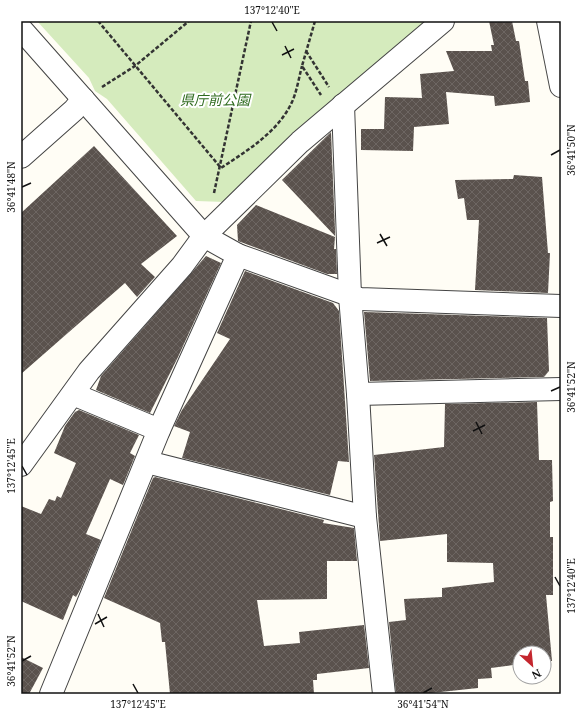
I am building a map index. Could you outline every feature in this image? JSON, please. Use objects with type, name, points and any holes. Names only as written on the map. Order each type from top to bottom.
[{"type":"street","points":[[21,465],[89,371],[182,266],[204,236],[300,142],[443,21]]},
{"type":"street","points":[[548,21],[561,86]]},
{"type":"street","points":[[21,29],[89,95],[204,236],[238,255],[360,300],[561,306]]},
{"type":"street","points":[[21,157],[89,95]]},
{"type":"street","points":[[339,108],[365,517],[384,694]]},
{"type":"street","points":[[51,694],[159,430],[238,255]]},
{"type":"street","points":[[358,394],[561,389]]},
{"type":"street","points":[[73,394],[159,430]]},
{"type":"street","points":[[147,462],[365,517]]},
{"type":"path","points":[[98,21],[221,168]]},
{"type":"path","points":[[89,95],[135,66],[189,21]]},
{"type":"path","points":[[213,197],[221,168],[251,21]]},
{"type":"path","points":[[221,168],[259,142],[271,132],[284,117],[293,101],[315,21]]},
{"type":"path","points":[[306,50],[339,108]]},
{"type":"path","points":[[302,66],[339,108]]},
{"type":"green space","name":"県庁前公園","points":[[37,21],[429,21],[326,105],[225,202],[196,201],[107,99],[95,91],[89,78]]},
{"type":"building","points":[[489,21],[512,21],[516,41],[519,41],[525,81],[528,81],[530,102],[495,106],[494,96],[446,92],[449,124],[414,127],[413,151],[361,150],[361,129],[384,129],[385,97],[422,98],[420,74],[454,71],[446,51],[492,51],[491,45],[494,45]]},
{"type":"building","points":[[331,132],[335,230],[335,236],[282,180]]},
{"type":"building","points":[[94,146],[177,236],[141,264],[155,277],[137,297],[125,283],[21,374],[21,213]]},
{"type":"building","points":[[514,175],[542,177],[548,253],[550,253],[548,293],[475,290],[479,220],[467,220],[464,198],[458,199],[455,180],[513,179]]},
{"type":"building","points":[[256,205],[335,237],[334,249],[336,249],[337,274],[327,274],[238,241],[237,225]]},
{"type":"building","points":[[206,256],[221,263],[178,357],[150,413],[96,390],[101,376]]},
{"type":"building","points":[[245,271],[333,303],[339,311],[349,462],[338,461],[330,495],[182,458],[190,432],[174,426],[182,410],[230,339],[217,333]]},
{"type":"building","points":[[364,312],[547,318],[549,371],[544,377],[370,381]]},
{"type":"building","points":[[537,402],[539,460],[552,460],[553,501],[550,502],[550,537],[553,537],[553,595],[546,595],[551,645],[512,645],[512,665],[491,668],[492,678],[478,679],[478,688],[422,694],[396,694],[389,622],[406,620],[404,599],[442,597],[442,588],[494,582],[493,563],[447,562],[447,534],[380,541],[374,455],[444,447],[445,404]]},
{"type":"building","points":[[79,410],[139,435],[130,453],[135,456],[123,485],[110,479],[86,534],[101,540],[81,588],[76,597],[73,595],[63,620],[21,601],[21,506],[41,514],[49,499],[55,501],[57,496],[61,498],[76,463],[54,453],[65,426],[75,412]]},
{"type":"building","points":[[155,477],[324,520],[323,523],[354,528],[357,561],[327,561],[327,599],[257,600],[264,646],[300,643],[299,632],[364,625],[369,668],[317,674],[317,680],[313,680],[314,694],[170,694],[165,642],[162,642],[160,623],[104,598],[153,478]]},
{"type":"building","points":[[21,657],[43,668],[29,694],[21,694]]}]
